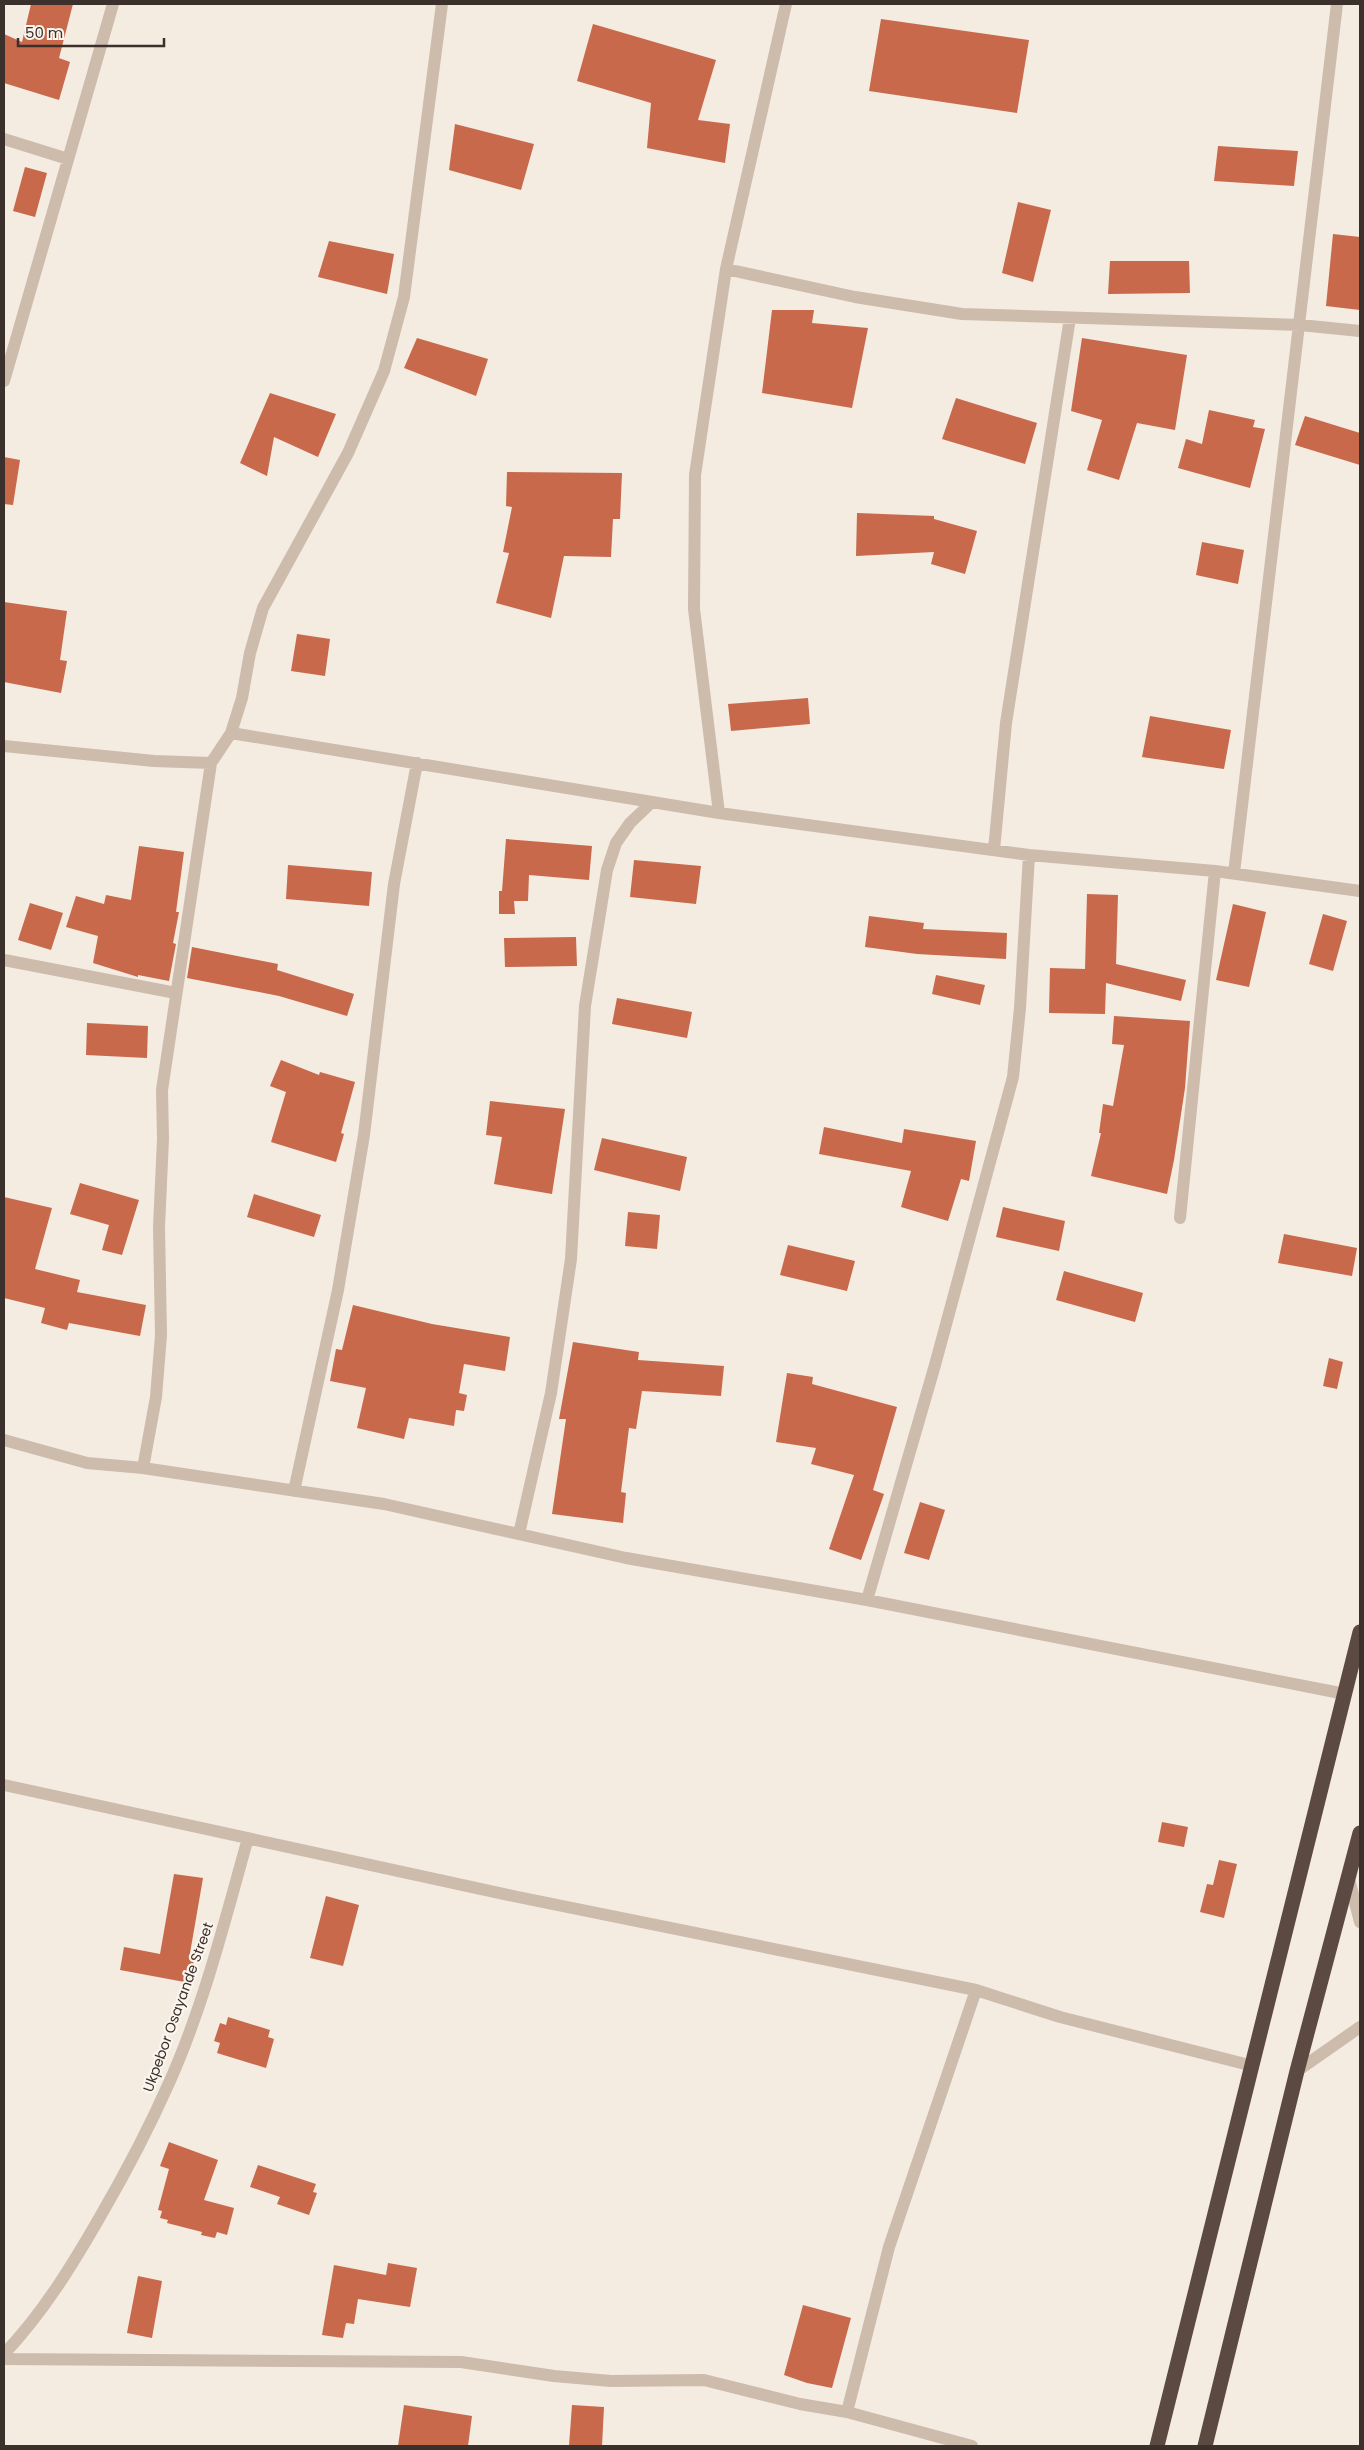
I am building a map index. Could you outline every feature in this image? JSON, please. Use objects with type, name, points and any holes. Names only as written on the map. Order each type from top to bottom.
[{"type":"highway","points":[[1157,2446],[1360,1632]]},
{"type":"highway","points":[[1205,2446],[1298,2071],[1360,1833]]},
{"type":"street","points":[[4,381],[8,349],[68,158],[113,4]]},
{"type":"street","points":[[143,1468],[156,1397],[161,1335],[159,1227],[163,1139],[162,1090],[211,763],[231,733],[263,608],[348,453],[384,371],[404,297],[442,4]]},
{"type":"street","points":[[719,813],[694,609],[695,475],[726,269],[786,4]]},
{"type":"street","points":[[1234,873],[1337,4]]},
{"type":"street","points":[[4,139],[68,158]]},
{"type":"street","points":[[726,269],[855,297],[962,314],[1300,325],[1360,330]]},
{"type":"street","points":[[994,850],[1006,724],[1070,318]]},
{"type":"street","points":[[231,733],[719,813],[1029,855],[1234,873],[1360,890]]},
{"type":"street","points":[[4,746],[154,762],[211,763]]},
{"type":"street","points":[[294,1490],[338,1290],[362,1145],[394,884],[417,763]]},
{"type":"street","points":[[519,1534],[551,1393],[571,1259],[585,1006],[607,870],[616,843],[630,823],[652,802]]},
{"type":"street","points":[[867,1600],[935,1365],[1013,1077],[1020,1008],[1029,855]]},
{"type":"street","points":[[1180,1218],[1215,871]]},
{"type":"street","points":[[4,960],[176,993]]},
{"type":"street","points":[[4,1440],[87,1464],[143,1468],[384,1504],[626,1558],[867,1600],[1345,1694]]},
{"type":"street","points":[[4,1785],[514,1896],[976,1990],[1060,2017],[1253,2066]]},
{"type":"street","name":"Ukpebor Osayande Street","points":[[4,2354],[30,2327],[77,2257],[127,2169],[169,2082],[214,1959],[248,1838]]},
{"type":"street","points":[[1349,1879],[1360,1922]]},
{"type":"street","points":[[847,2412],[889,2246],[976,1990]]},
{"type":"street","points":[[1298,2071],[1360,2027]]},
{"type":"street","points":[[4,2359],[461,2362],[573,2378],[704,2380],[800,2404],[847,2412],[972,2446]]},
{"type":"building","points":[[31,4],[73,4],[59,58],[70,62],[59,100],[4,83],[4,34],[22,42]]},
{"type":"building","points":[[881,19],[1029,40],[1017,113],[869,91]]},
{"type":"building","points":[[593,24],[716,60],[698,120],[730,124],[725,163],[647,148],[651,103],[577,81]]},
{"type":"building","points":[[455,124],[534,144],[521,190],[449,170]]},
{"type":"building","points":[[1218,146],[1298,151],[1294,186],[1214,181]]},
{"type":"building","points":[[25,167],[47,173],[35,217],[13,211]]},
{"type":"building","points":[[1018,202],[1051,210],[1033,282],[1002,273]]},
{"type":"building","points":[[1333,234],[1360,237],[1360,310],[1326,306]]},
{"type":"building","points":[[329,241],[394,254],[387,294],[318,277]]},
{"type":"building","points":[[1110,261],[1189,261],[1190,293],[1108,294]]},
{"type":"building","points":[[772,310],[814,310],[812,323],[868,328],[852,408],[762,393]]},
{"type":"building","points":[[417,338],[488,359],[476,396],[404,368]]},
{"type":"building","points":[[1082,338],[1187,355],[1175,430],[1137,423],[1119,480],[1087,470],[1102,420],[1071,411]]},
{"type":"building","points":[[270,393],[336,414],[318,457],[274,437],[267,476],[240,463]]},
{"type":"building","points":[[956,398],[1037,423],[1025,464],[942,439]]},
{"type":"building","points":[[1209,410],[1255,420],[1253,427],[1265,429],[1250,488],[1178,468],[1186,439],[1202,444]]},
{"type":"building","points":[[1305,416],[1360,433],[1360,465],[1295,445]]},
{"type":"building","points":[[4,457],[20,460],[13,505],[4,504]]},
{"type":"building","points":[[507,472],[622,473],[620,519],[613,519],[611,557],[564,556],[551,618],[496,603],[509,553],[503,552],[512,507],[506,506]]},
{"type":"building","points":[[857,513],[934,516],[934,519],[977,531],[965,574],[931,564],[934,552],[856,556]]},
{"type":"building","points":[[1202,542],[1244,550],[1238,584],[1196,575]]},
{"type":"building","points":[[4,602],[67,611],[60,660],[67,661],[61,693],[4,682]]},
{"type":"building","points":[[297,634],[330,639],[325,676],[291,671]]},
{"type":"building","points":[[808,698],[810,724],[731,731],[728,704]]},
{"type":"building","points":[[1150,716],[1231,730],[1224,769],[1142,757]]},
{"type":"building","points":[[506,839],[592,846],[589,880],[529,875],[528,901],[514,901],[515,914],[499,914],[499,891],[502,891]]},
{"type":"building","points":[[139,846],[184,852],[176,912],[179,912],[173,943],[176,944],[169,981],[138,975],[138,977],[93,963],[98,936],[66,927],[76,896],[104,904],[106,895],[131,900]]},
{"type":"building","points":[[634,860],[701,866],[696,904],[630,897]]},
{"type":"building","points":[[288,865],[372,872],[369,906],[286,899]]},
{"type":"building","points":[[1087,894],[1118,895],[1116,964],[1186,980],[1181,1001],[1106,983],[1105,1014],[1049,1013],[1050,968],[1085,969]]},
{"type":"building","points":[[30,903],[63,913],[51,950],[18,940]]},
{"type":"building","points":[[1233,904],[1266,912],[1249,987],[1216,980]]},
{"type":"building","points":[[1323,914],[1347,921],[1333,971],[1309,964]]},
{"type":"building","points":[[869,916],[924,923],[923,929],[1007,933],[1006,959],[917,954],[865,947]]},
{"type":"building","points":[[576,937],[577,966],[505,967],[504,938]]},
{"type":"building","points":[[192,947],[278,964],[277,970],[354,994],[347,1016],[279,996],[187,978]]},
{"type":"building","points":[[936,975],[985,985],[980,1005],[932,994]]},
{"type":"building","points":[[617,998],[692,1012],[687,1038],[612,1024]]},
{"type":"building","points":[[1114,1016],[1190,1021],[1185,1088],[1167,1194],[1091,1176],[1101,1133],[1099,1133],[1103,1104],[1113,1106],[1124,1045],[1112,1044]]},
{"type":"building","points":[[87,1023],[148,1026],[147,1058],[86,1055]]},
{"type":"building","points":[[281,1060],[319,1075],[320,1072],[355,1082],[341,1133],[344,1134],[336,1162],[271,1142],[286,1092],[270,1086]]},
{"type":"building","points":[[490,1101],[565,1109],[552,1194],[494,1184],[502,1137],[486,1135]]},
{"type":"building","points":[[824,1127],[902,1143],[904,1129],[976,1141],[969,1181],[961,1179],[948,1221],[901,1207],[911,1171],[819,1154]]},
{"type":"building","points":[[602,1138],[687,1157],[680,1191],[594,1170]]},
{"type":"building","points":[[80,1183],[139,1200],[122,1255],[102,1250],[109,1225],[70,1214]]},
{"type":"building","points":[[254,1194],[321,1215],[314,1237],[247,1217]]},
{"type":"building","points":[[4,1197],[52,1208],[35,1269],[80,1280],[77,1292],[146,1305],[140,1336],[69,1323],[67,1330],[41,1323],[45,1308],[4,1298]]},
{"type":"building","points":[[1003,1207],[1065,1221],[1059,1251],[996,1237]]},
{"type":"building","points":[[628,1212],[660,1215],[657,1249],[625,1246]]},
{"type":"building","points":[[1284,1234],[1357,1248],[1352,1276],[1278,1263]]},
{"type":"building","points":[[788,1245],[855,1261],[847,1291],[780,1275]]},
{"type":"building","points":[[1064,1271],[1143,1293],[1135,1322],[1056,1300]]},
{"type":"building","points":[[353,1305],[432,1324],[510,1337],[505,1371],[464,1364],[459,1393],[467,1395],[464,1411],[456,1410],[454,1426],[409,1418],[404,1439],[357,1428],[366,1388],[330,1381],[336,1349],[342,1350]]},
{"type":"building","points":[[573,1342],[639,1352],[638,1360],[724,1366],[721,1396],[642,1391],[636,1429],[629,1428],[621,1492],[626,1493],[623,1523],[552,1514],[566,1419],[559,1419]]},
{"type":"building","points":[[1329,1358],[1343,1362],[1337,1389],[1323,1386]]},
{"type":"building","points":[[787,1373],[813,1377],[812,1384],[897,1407],[873,1490],[884,1494],[861,1560],[829,1549],[854,1475],[811,1464],[816,1448],[776,1442]]},
{"type":"building","points":[[920,1502],[945,1510],[929,1560],[904,1553]]},
{"type":"building","points":[[1162,1822],[1188,1827],[1184,1847],[1158,1842]]},
{"type":"building","points":[[1219,1860],[1237,1864],[1224,1918],[1200,1912],[1207,1884],[1213,1885]]},
{"type":"building","points":[[174,1874],[203,1878],[189,1959],[194,1960],[190,1983],[120,1970],[124,1947],[160,1954]]},
{"type":"building","points":[[326,1896],[359,1905],[343,1966],[310,1958]]},
{"type":"building","points":[[228,2017],[270,2030],[268,2037],[274,2039],[266,2068],[217,2053],[220,2043],[214,2041],[220,2023],[226,2025]]},
{"type":"building","points":[[169,2142],[218,2160],[204,2200],[234,2208],[227,2235],[217,2232],[215,2238],[201,2235],[202,2232],[167,2223],[168,2220],[160,2218],[162,2211],[158,2210],[169,2169],[160,2166]]},
{"type":"building","points":[[258,2165],[316,2184],[313,2192],[317,2193],[309,2215],[277,2204],[280,2197],[250,2187]]},
{"type":"building","points":[[388,2263],[417,2268],[410,2307],[358,2299],[354,2324],[346,2323],[343,2338],[322,2335],[334,2265],[386,2275]]},
{"type":"building","points":[[138,2276],[162,2281],[152,2338],[127,2333]]},
{"type":"building","points":[[803,2305],[851,2318],[832,2388],[807,2383],[784,2375]]},
{"type":"building","points":[[404,2405],[472,2416],[468,2446],[398,2446]]},
{"type":"building","points":[[572,2405],[604,2407],[602,2446],[569,2446]]}]
